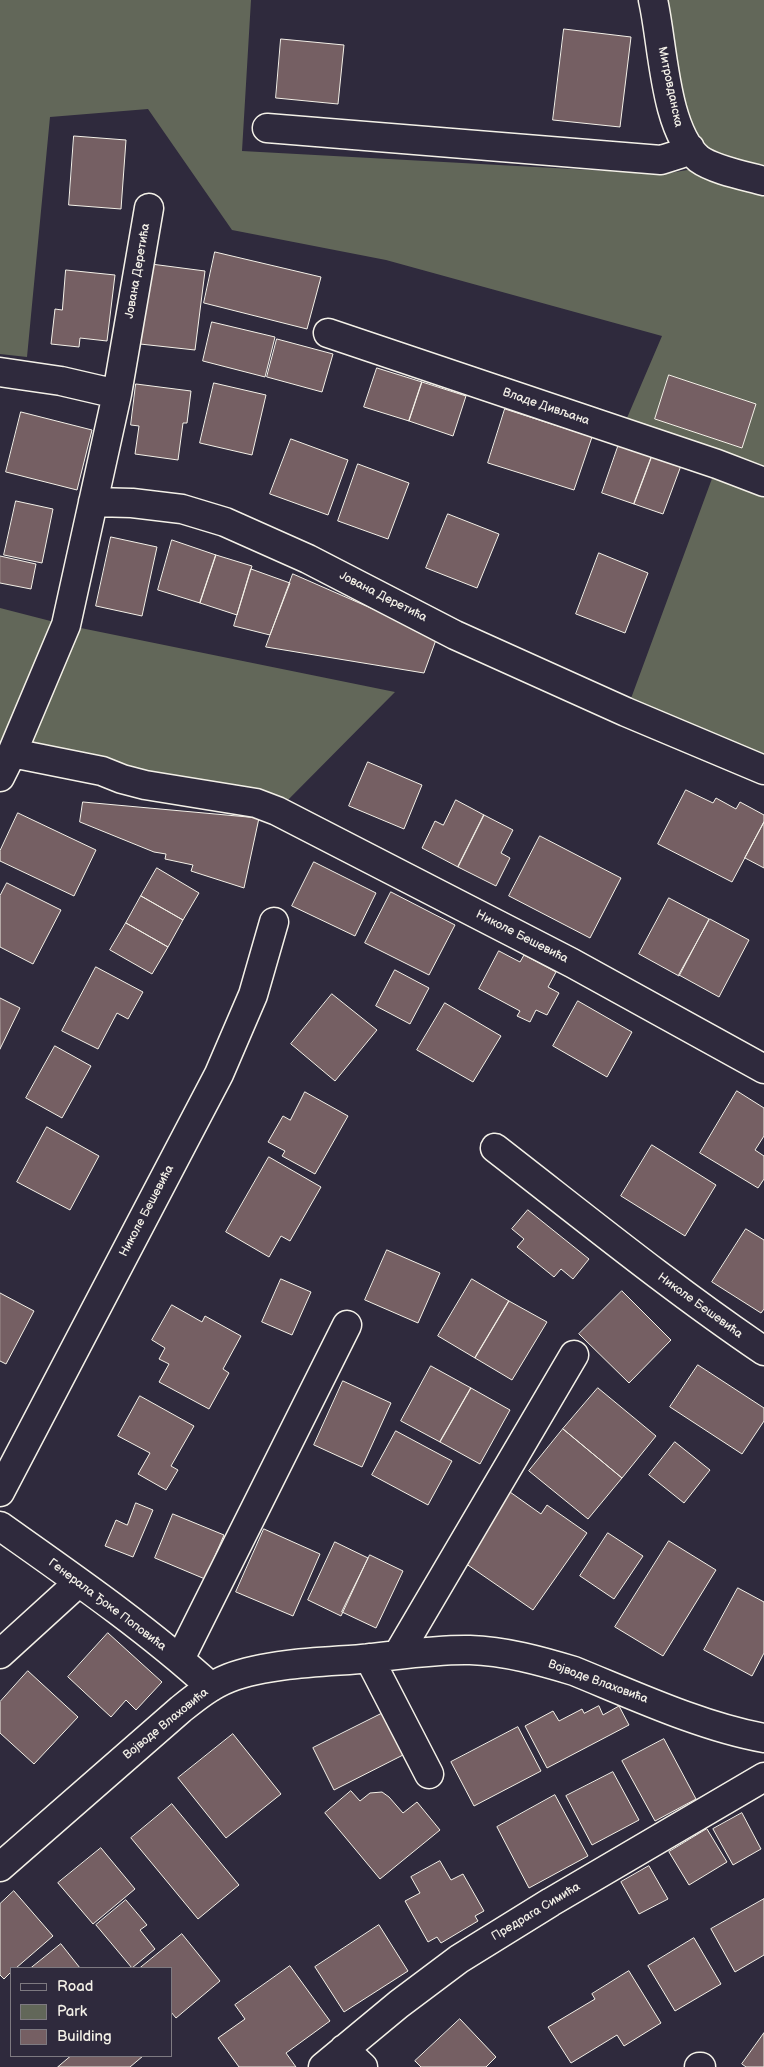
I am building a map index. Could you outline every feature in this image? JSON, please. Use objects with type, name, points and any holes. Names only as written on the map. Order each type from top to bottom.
[{"type":"street","name":"Митровданска","points":[[653,0],[673,112],[680,133],[700,159],[712,165],[764,181]]},
{"type":"street","points":[[266,128],[662,160],[680,154],[690,148]]},
{"type":"street","name":"Јована Деретића","points":[[149,208],[117,394],[93,502],[132,503],[182,510],[225,522],[308,559],[455,635],[626,712],[764,770]]},
{"type":"street","name":"Владе Дивљана","points":[[328,333],[718,464],[764,482]]},
{"type":"street","points":[[0,372],[61,381],[117,394]]},
{"type":"street","points":[[0,777],[66,625],[93,502]]},
{"type":"street","name":"Николе Бешевића","points":[[12,753],[102,771],[145,785],[256,803],[277,811],[572,963],[764,1069]]},
{"type":"street","name":"Николе Бешевића","points":[[0,1492],[219,1074],[253,995],[274,922]]},
{"type":"street","name":"Николе Бешевића","points":[[496,1148],[639,1261],[719,1321],[764,1351]]},
{"type":"street","points":[[180,1659],[347,1325]]},
{"type":"street","points":[[398,1654],[574,1355]]},
{"type":"street","name":"Генерала Ђоке Поповића","points":[[0,1526],[180,1659],[211,1687]]},
{"type":"street","points":[[0,1654],[78,1582]]},
{"type":"street","name":"Војводе Влаховића","points":[[0,1867],[169,1718],[211,1687],[230,1678],[254,1671],[316,1662],[398,1654],[468,1650],[484,1651],[551,1664],[728,1730],[764,1738]]},
{"type":"street","points":[[369,1658],[429,1774]]},
{"type":"street","name":"Предрага Симића","points":[[323,2067],[353,2058],[399,2004],[459,1959],[551,1902],[764,1778]]},
{"type":"green space","points":[[0,0],[251,0],[242,151],[664,174],[710,166],[699,159],[653,0],[764,0],[764,770],[626,712],[717,465],[621,432],[662,336],[386,260],[232,230],[148,109],[50,117],[27,357],[0,354]]},
{"type":"green space","points":[[0,608],[66,625],[395,692],[277,811],[0,749]]},
{"type":"building","points":[[564,29],[631,37],[620,127],[553,120]]},
{"type":"building","points":[[281,39],[344,45],[338,104],[276,98]]},
{"type":"building","points":[[74,136],[126,140],[121,209],[69,205]]},
{"type":"building","points":[[215,252],[321,277],[307,329],[204,303]]},
{"type":"building","points":[[151,264],[205,271],[195,350],[140,344]]},
{"type":"building","points":[[66,270],[115,275],[107,341],[80,338],[79,347],[51,344],[55,309],[62,310]]},
{"type":"building","points":[[212,322],[275,337],[265,377],[203,361]]},
{"type":"building","points":[[277,339],[333,354],[322,392],[267,377]]},
{"type":"building","points":[[377,368],[422,382],[409,421],[364,407]]},
{"type":"building","points":[[669,375],[756,404],[742,448],[655,419]]},
{"type":"building","points":[[422,382],[466,396],[453,436],[409,421]]},
{"type":"building","points":[[214,383],[266,395],[252,455],[200,443]]},
{"type":"building","points":[[136,384],[191,391],[187,423],[183,423],[178,460],[135,454],[139,426],[131,425]]},
{"type":"building","points":[[505,409],[592,437],[574,490],[488,463]]},
{"type":"building","points":[[21,412],[92,430],[77,490],[6,472]]},
{"type":"building","points":[[291,439],[348,460],[328,515],[270,494]]},
{"type":"building","points":[[620,441],[653,453],[634,504],[602,493]]},
{"type":"building","points":[[653,453],[682,463],[663,514],[634,504]]},
{"type":"building","points":[[358,464],[409,483],[388,539],[338,521]]},
{"type":"building","points":[[16,501],[53,509],[42,563],[4,555]]},
{"type":"building","points":[[448,514],[499,534],[477,588],[426,568]]},
{"type":"building","points":[[111,537],[157,547],[142,616],[96,606]]},
{"type":"building","points":[[172,540],[216,555],[200,603],[158,590]]},
{"type":"building","points":[[599,553],[648,573],[625,633],[576,614]]},
{"type":"building","points":[[216,555],[252,566],[237,615],[200,603]]},
{"type":"building","points":[[0,556],[36,564],[31,589],[0,583]]},
{"type":"building","points":[[251,569],[290,583],[270,635],[234,626]]},
{"type":"building","points":[[293,574],[437,637],[424,673],[266,647]]},
{"type":"building","points":[[368,762],[422,785],[404,829],[349,806]]},
{"type":"building","points":[[686,790],[713,803],[716,798],[736,809],[740,802],[764,815],[764,822],[732,882],[658,844]]},
{"type":"building","points":[[456,800],[484,815],[458,867],[422,848],[435,821],[443,825]]},
{"type":"building","points":[[83,802],[259,818],[244,888],[191,871],[193,865],[165,859],[166,854],[154,852],[80,822]]},
{"type":"building","points":[[18,813],[96,850],[74,896],[0,861],[0,851]]},
{"type":"building","points":[[484,815],[513,830],[501,853],[510,858],[496,886],[458,867]]},
{"type":"building","points":[[764,822],[764,868],[745,858]]},
{"type":"building","points":[[540,836],[621,878],[590,938],[509,896]]},
{"type":"building","points":[[314,862],[376,893],[355,936],[292,906]]},
{"type":"building","points":[[157,868],[199,893],[183,920],[141,896]]},
{"type":"building","points":[[7,883],[61,910],[33,964],[0,947],[0,896]]},
{"type":"building","points":[[391,892],[455,925],[429,975],[365,943]]},
{"type":"building","points":[[141,896],[183,920],[168,947],[126,923]]},
{"type":"building","points":[[669,898],[709,919],[679,976],[639,954]]},
{"type":"building","points":[[710,919],[749,940],[719,997],[679,975]]},
{"type":"building","points":[[126,923],[168,947],[152,974],[110,950]]},
{"type":"building","points":[[499,951],[520,962],[524,955],[556,972],[548,987],[559,993],[547,1015],[536,1010],[530,1022],[517,1016],[520,1011],[479,989]]},
{"type":"building","points":[[96,967],[143,992],[128,1019],[117,1013],[98,1049],[62,1031]]},
{"type":"building","points":[[395,970],[429,988],[410,1024],[376,1006]]},
{"type":"building","points":[[332,994],[377,1030],[335,1081],[291,1044]]},
{"type":"building","points":[[0,998],[20,1008],[0,1049]]},
{"type":"building","points":[[578,1001],[632,1032],[607,1077],[553,1046]]},
{"type":"building","points":[[445,1003],[501,1036],[473,1082],[417,1050]]},
{"type":"building","points":[[55,1046],[91,1066],[62,1118],[26,1098]]},
{"type":"building","points":[[737,1091],[764,1108],[764,1136],[755,1150],[764,1156],[764,1179],[758,1188],[700,1153]]},
{"type":"building","points":[[305,1092],[348,1116],[315,1174],[282,1156],[285,1151],[268,1142],[283,1116],[290,1120]]},
{"type":"building","points":[[47,1127],[99,1156],[70,1210],[17,1182]]},
{"type":"building","points":[[652,1145],[716,1185],[685,1236],[621,1196]]},
{"type":"building","points":[[269,1157],[321,1187],[290,1241],[281,1236],[269,1257],[226,1232]]},
{"type":"building","points":[[528,1210],[589,1259],[573,1279],[561,1269],[554,1277],[517,1247],[524,1239],[512,1229]]},
{"type":"building","points":[[746,1229],[764,1240],[764,1309],[761,1313],[712,1282]]},
{"type":"building","points":[[387,1250],[440,1273],[418,1323],[365,1300]]},
{"type":"building","points":[[281,1279],[311,1292],[292,1335],[262,1322]]},
{"type":"building","points":[[472,1279],[509,1301],[475,1358],[438,1336]]},
{"type":"building","points":[[622,1291],[671,1340],[629,1383],[579,1334]]},
{"type":"building","points":[[0,1293],[34,1311],[6,1364],[0,1361]]},
{"type":"building","points":[[509,1301],[547,1322],[512,1380],[475,1358]]},
{"type":"building","points":[[172,1305],[202,1322],[205,1316],[241,1336],[223,1369],[229,1373],[209,1409],[159,1382],[169,1364],[159,1359],[165,1348],[152,1340]]},
{"type":"building","points":[[698,1365],[764,1408],[764,1421],[742,1454],[670,1407]]},
{"type":"building","points":[[431,1366],[471,1388],[440,1442],[401,1421]]},
{"type":"building","points":[[343,1381],[391,1403],[362,1467],[314,1445]]},
{"type":"building","points":[[471,1388],[510,1410],[480,1464],[440,1442]]},
{"type":"building","points":[[598,1388],[656,1436],[622,1478],[563,1429]]},
{"type":"building","points":[[140,1396],[194,1426],[171,1466],[178,1470],[166,1490],[138,1474],[150,1453],[118,1436]]},
{"type":"building","points":[[563,1429],[622,1478],[588,1519],[529,1471]]},
{"type":"building","points":[[396,1431],[452,1461],[428,1505],[372,1475]]},
{"type":"building","points":[[675,1442],[710,1470],[684,1503],[649,1475]]},
{"type":"building","points":[[510,1492],[541,1514],[547,1505],[587,1533],[533,1610],[462,1561]]},
{"type":"building","points":[[136,1503],[153,1510],[133,1557],[105,1546],[116,1520],[127,1525]]},
{"type":"building","points":[[173,1514],[224,1535],[205,1579],[155,1558]]},
{"type":"building","points":[[264,1529],[320,1554],[293,1616],[236,1592]]},
{"type":"building","points":[[608,1533],[643,1556],[614,1599],[580,1576]]},
{"type":"building","points":[[669,1541],[716,1570],[663,1656],[615,1627]]},
{"type":"building","points":[[335,1542],[368,1558],[341,1616],[308,1600]]},
{"type":"building","points":[[370,1555],[403,1571],[376,1628],[342,1612]]},
{"type":"building","points":[[738,1588],[764,1602],[764,1653],[752,1676],[704,1650]]},
{"type":"building","points":[[108,1633],[162,1682],[136,1710],[126,1700],[111,1717],[68,1677]]},
{"type":"building","points":[[28,1671],[78,1717],[34,1764],[0,1733],[0,1702]]},
{"type":"building","points":[[599,1706],[603,1715],[619,1706],[629,1725],[547,1768],[525,1726],[553,1711],[559,1721],[582,1709],[584,1713]]},
{"type":"building","points":[[383,1713],[403,1755],[334,1790],[313,1748]]},
{"type":"building","points":[[518,1727],[541,1771],[474,1806],[451,1762]]},
{"type":"building","points":[[233,1734],[281,1794],[226,1838],[178,1778]]},
{"type":"building","points":[[664,1739],[696,1799],[655,1821],[622,1761]]},
{"type":"building","points":[[613,1772],[639,1820],[592,1845],[566,1796]]},
{"type":"building","points":[[351,1791],[360,1801],[370,1793],[382,1792],[403,1813],[417,1802],[440,1830],[380,1879],[325,1813]]},
{"type":"building","points":[[555,1795],[588,1856],[529,1888],[497,1827]]},
{"type":"building","points":[[172,1804],[239,1885],[198,1919],[131,1838]]},
{"type":"building","points":[[742,1813],[761,1849],[733,1865],[713,1829]]},
{"type":"building","points":[[707,1829],[727,1862],[689,1885],[669,1852]]},
{"type":"building","points":[[101,1848],[135,1889],[93,1924],[58,1883]]},
{"type":"building","points":[[440,1861],[451,1880],[463,1874],[484,1911],[475,1916],[478,1921],[441,1943],[437,1937],[428,1942],[405,1901],[420,1893],[411,1877]]},
{"type":"building","points":[[649,1866],[668,1899],[639,1914],[621,1882]]},
{"type":"building","points":[[14,1891],[53,1936],[17,1967],[10,1967],[10,1973],[4,1979],[0,1975],[0,1904]]},
{"type":"building","points":[[764,1899],[764,1955],[735,1972],[711,1929]]},
{"type":"building","points":[[126,1900],[147,1925],[140,1930],[155,1949],[131,1967],[96,1925]]},
{"type":"building","points":[[379,1925],[408,1971],[344,2012],[315,1967]]},
{"type":"building","points":[[182,1934],[220,1981],[176,2018],[172,2013],[172,1967],[141,1967]]},
{"type":"building","points":[[694,1938],[721,1984],[675,2011],[648,1966]]},
{"type":"building","points":[[61,1944],[79,1967],[32,1967]]},
{"type":"building","points":[[290,1966],[330,2021],[286,2053],[296,2067],[239,2067],[218,2038],[245,2019],[235,2005]]},
{"type":"building","points":[[629,1971],[661,2023],[624,2046],[617,2035],[571,2063],[548,2027],[595,1999],[592,1994]]},
{"type":"building","points":[[460,2019],[496,2057],[486,2067],[421,2067],[415,2061]]},
{"type":"building","points":[[764,2033],[764,2067],[746,2067],[742,2064]]},
{"type":"building","points":[[70,2057],[142,2057],[130,2067],[58,2067]]}]
